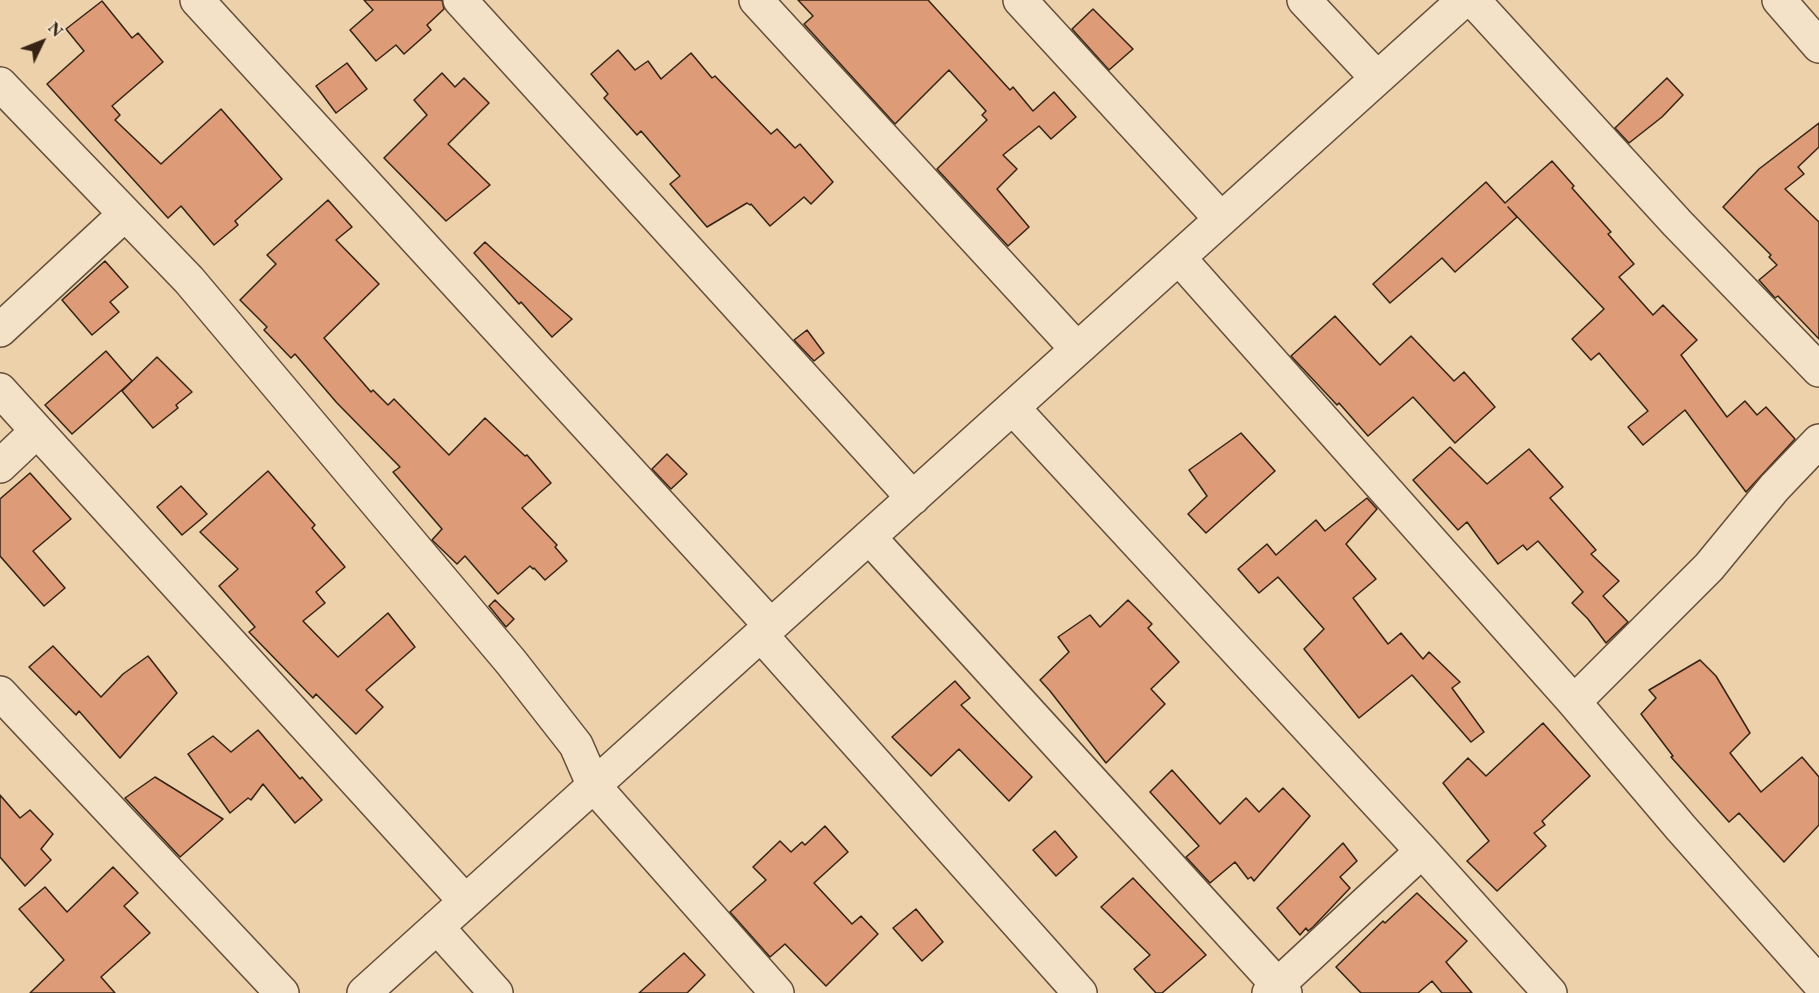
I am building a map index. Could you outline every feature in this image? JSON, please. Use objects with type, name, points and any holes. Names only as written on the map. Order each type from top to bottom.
[{"type":"street","points":[[197,0],[766,630],[1080,993]]},
{"type":"street","points":[[460,0],[913,498]]},
{"type":"street","points":[[756,0],[1077,349]]},
{"type":"street","points":[[1020,0],[1221,219]]},
{"type":"street","points":[[1304,0],[1377,78]]},
{"type":"street","points":[[364,993],[1464,0]]},
{"type":"street","points":[[1473,0],[1677,223],[1819,370]]},
{"type":"street","points":[[1779,0],[1819,46]]},
{"type":"street","points":[[0,84],[189,280],[511,662],[576,745],[594,786],[777,993]]},
{"type":"street","points":[[0,330],[124,215]]},
{"type":"street","points":[[1179,258],[1574,702],[1681,828],[1819,983]]},
{"type":"street","points":[[0,390],[465,901]]},
{"type":"street","points":[[1013,408],[1550,993]]},
{"type":"street","points":[[0,466],[37,431]]},
{"type":"street","points":[[1574,702],[1709,567],[1774,488],[1819,441]]},
{"type":"street","points":[[869,537],[1277,990],[1422,851]]},
{"type":"street","points":[[0,693],[282,993]]},
{"type":"street","points":[[437,927],[496,993]]},
{"type":"building","points":[[364,0],[442,0],[444,9],[427,25],[431,30],[404,54],[396,45],[376,61],[350,30],[373,10]]},
{"type":"building","points":[[798,0],[928,0],[1010,90],[1013,87],[1033,111],[1054,92],[1076,117],[1051,139],[1039,126],[1003,155],[1017,169],[997,189],[1029,227],[1008,246],[937,169],[987,120],[982,115],[986,111],[949,70],[895,124],[804,24],[813,16]]},
{"type":"building","points":[[102,1],[132,38],[138,33],[163,62],[112,106],[120,115],[115,120],[161,164],[221,109],[282,179],[235,221],[238,225],[214,245],[181,206],[168,218],[47,84],[84,51],[66,29]]},
{"type":"building","points":[[1093,9],[1133,49],[1109,70],[1072,29]]},
{"type":"building","points":[[618,50],[635,70],[648,61],[661,79],[691,53],[712,78],[715,76],[771,134],[777,129],[795,148],[800,144],[833,182],[811,204],[804,197],[770,226],[751,204],[747,203],[707,227],[670,184],[680,176],[641,131],[637,135],[604,98],[608,94],[591,74]]},
{"type":"building","points":[[347,63],[367,89],[336,113],[316,86]]},
{"type":"building","points":[[442,73],[455,87],[464,78],[489,103],[448,144],[490,185],[446,221],[384,158],[427,115],[414,100]]},
{"type":"building","points":[[1667,78],[1683,95],[1662,117],[1629,143],[1615,128]]},
{"type":"building","points":[[1819,123],[1819,147],[1798,167],[1804,174],[1785,189],[1819,222],[1819,339],[1778,296],[1775,298],[1759,280],[1777,265],[1769,257],[1771,255],[1723,207],[1759,169]]},
{"type":"building","points":[[1552,161],[1574,186],[1572,188],[1611,232],[1608,234],[1634,264],[1619,277],[1653,315],[1663,305],[1697,340],[1681,355],[1727,417],[1745,401],[1757,415],[1766,407],[1795,439],[1746,492],[1685,410],[1643,445],[1628,427],[1648,411],[1599,353],[1591,360],[1572,339],[1604,309],[1508,207],[1517,217],[1455,272],[1442,258],[1390,303],[1373,284],[1486,182],[1505,203]]},
{"type":"building","points":[[328,200],[352,227],[336,240],[379,284],[324,338],[371,392],[373,390],[388,405],[394,399],[449,455],[485,418],[525,456],[527,455],[551,483],[522,508],[557,545],[555,547],[567,561],[545,580],[530,566],[498,594],[465,556],[457,564],[432,540],[442,529],[393,472],[400,467],[337,403],[295,354],[291,358],[264,330],[267,327],[240,300],[276,264],[267,255]]},
{"type":"building","points":[[485,242],[572,319],[552,337],[474,253]]},
{"type":"building","points":[[105,261],[128,287],[110,302],[119,312],[92,335],[62,300]]},
{"type":"building","points":[[1335,316],[1380,365],[1411,336],[1454,381],[1464,372],[1495,407],[1455,443],[1413,397],[1368,436],[1339,403],[1337,405],[1291,356]]},
{"type":"building","points":[[807,330],[824,353],[814,361],[794,340]]},
{"type":"building","points":[[106,351],[132,381],[72,434],[45,405]]},
{"type":"building","points":[[157,357],[192,392],[176,405],[178,408],[153,428],[122,391]]},
{"type":"building","points":[[1241,433],[1275,471],[1206,533],[1188,514],[1207,496],[1189,470]]},
{"type":"building","points":[[1450,447],[1487,484],[1529,449],[1563,487],[1550,498],[1596,550],[1591,554],[1619,581],[1603,596],[1628,622],[1606,643],[1588,619],[1572,603],[1583,592],[1538,541],[1527,550],[1523,545],[1498,564],[1467,522],[1458,530],[1413,480]]},
{"type":"building","points":[[667,454],[687,474],[671,489],[652,469]]},
{"type":"building","points":[[268,471],[315,525],[312,528],[345,567],[316,592],[325,603],[303,621],[338,657],[388,613],[415,647],[366,690],[383,707],[356,734],[316,694],[313,698],[249,632],[255,627],[219,586],[238,569],[200,532]]},
{"type":"building","points":[[30,473],[71,519],[33,551],[65,588],[44,606],[0,556],[0,499]]},
{"type":"building","points":[[181,486],[207,514],[182,535],[157,507]]},
{"type":"building","points":[[1367,498],[1377,509],[1346,544],[1376,579],[1353,598],[1388,644],[1401,633],[1423,659],[1429,652],[1460,682],[1452,688],[1484,732],[1471,742],[1412,675],[1359,718],[1304,649],[1324,629],[1278,577],[1259,593],[1238,569],[1267,544],[1276,555],[1316,520],[1325,531]]},
{"type":"building","points":[[495,600],[514,619],[506,627],[489,606]]},
{"type":"building","points":[[1128,600],[1152,624],[1148,628],[1179,662],[1151,689],[1165,704],[1106,763],[1040,680],[1069,652],[1058,637],[1090,615],[1100,627]]},
{"type":"building","points":[[53,646],[101,697],[123,674],[148,656],[177,693],[120,758],[79,711],[76,715],[29,667]]},
{"type":"building","points":[[1700,660],[1716,676],[1750,733],[1730,753],[1761,792],[1802,757],[1819,777],[1819,825],[1784,862],[1739,813],[1729,822],[1671,757],[1673,756],[1641,714],[1656,698],[1649,690]]},
{"type":"building","points":[[955,681],[970,698],[961,705],[1032,777],[1009,801],[959,749],[931,776],[892,737]]},
{"type":"building","points":[[1543,723],[1590,776],[1542,821],[1545,825],[1534,833],[1546,846],[1497,891],[1467,861],[1489,841],[1443,783],[1468,758],[1486,776]]},
{"type":"building","points":[[258,730],[300,779],[302,777],[322,800],[295,823],[263,784],[251,800],[248,798],[230,813],[188,754],[213,736],[231,752]]},
{"type":"building","points":[[1172,770],[1220,824],[1246,798],[1259,812],[1283,788],[1310,816],[1254,881],[1251,877],[1248,879],[1235,862],[1210,883],[1186,857],[1199,846],[1150,792]]},
{"type":"building","points":[[155,777],[223,819],[180,857],[125,798]]},
{"type":"building","points":[[0,795],[20,818],[30,810],[53,834],[41,849],[51,860],[25,886],[0,857]]},
{"type":"building","points":[[825,826],[848,852],[814,883],[852,924],[861,916],[878,934],[826,986],[785,944],[770,957],[730,912],[766,880],[753,867],[780,841],[791,852],[802,842],[805,845]]},
{"type":"building","points":[[1055,831],[1077,857],[1056,876],[1033,850]]},
{"type":"building","points":[[1343,843],[1357,861],[1340,877],[1350,888],[1313,927],[1308,931],[1306,928],[1300,935],[1277,908]]},
{"type":"building","points":[[113,867],[138,893],[124,906],[150,933],[101,977],[115,993],[30,993],[64,960],[19,909],[45,887],[67,912]]},
{"type":"building","points":[[1133,878],[1206,955],[1162,993],[1156,993],[1134,969],[1150,955],[1101,907]]},
{"type":"building","points":[[1417,893],[1467,941],[1446,962],[1472,993],[1442,993],[1432,981],[1418,993],[1361,993],[1336,967],[1383,921],[1385,923]]},
{"type":"building","points":[[916,909],[943,942],[922,961],[893,928]]},
{"type":"building","points":[[684,953],[705,975],[687,993],[639,993]]}]
